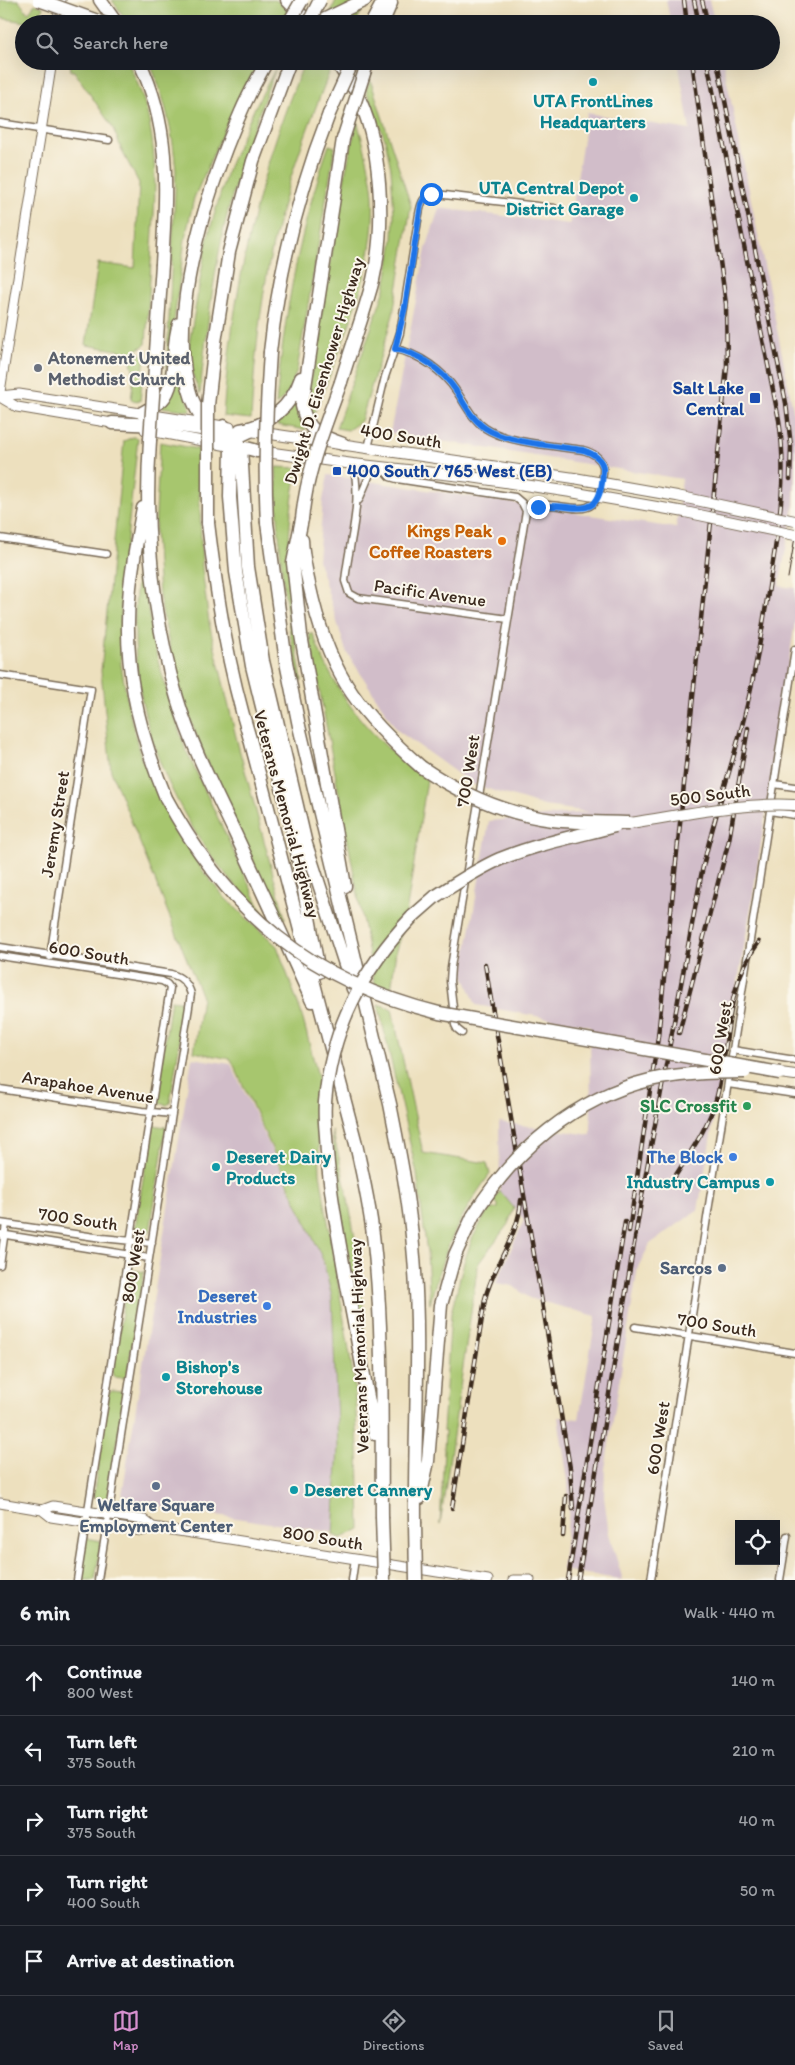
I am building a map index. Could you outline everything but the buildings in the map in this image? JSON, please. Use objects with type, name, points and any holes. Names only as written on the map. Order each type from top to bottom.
[{"type":"highway","points":[[39,0],[81,15]]},
{"type":"highway","points":[[100,0],[111,15]]},
{"type":"highway","points":[[287,0],[301,15]]},
{"type":"highway","points":[[293,15],[302,0]]},
{"type":"highway","points":[[313,15],[320,0]]},
{"type":"highway","points":[[334,15],[365,0]]},
{"type":"highway","points":[[386,15],[392,0]]},
{"type":"highway","points":[[143,70],[152,93],[166,155],[166,180],[147,481],[130,585],[128,651],[135,707],[148,750],[166,798],[187,834],[212,870],[252,915],[299,953],[334,974],[385,998],[439,1013],[780,1073]]},
{"type":"highway","points":[[257,451],[231,436],[197,409],[188,378],[184,353],[184,312],[199,228],[241,111],[262,70]]},
{"type":"highway","name":"Veterans Memorial Highway","points":[[287,70],[252,161],[230,252],[215,342],[208,405],[208,523],[218,610],[236,692],[250,739],[366,1188],[374,1244],[380,1336],[384,1580]]},
{"type":"highway","name":"Dwight D. Eisenhower Highway","points":[[302,519],[304,493],[311,463],[341,382],[373,280],[380,242],[381,207],[377,166],[368,128],[355,91],[342,70]]},
{"type":"highway","name":"Veterans Memorial Highway","points":[[349,70],[329,114],[308,171],[285,256],[276,304],[265,418],[264,477],[266,523],[286,662],[299,726],[390,1104],[403,1169],[414,1258],[416,1580]]},
{"type":"highway","points":[[342,444],[318,433],[309,425],[304,414],[303,398],[343,139],[365,70]]},
{"type":"highway","points":[[142,413],[162,400],[168,391],[176,333],[184,312]]},
{"type":"highway","points":[[112,424],[180,426],[231,436],[258,425],[284,408],[294,395],[302,373],[313,326]]},
{"type":"highway","points":[[231,436],[233,548],[241,608],[252,666],[295,841],[339,1083]]},
{"type":"highway","points":[[231,436],[262,661],[306,844],[390,1104]]},
{"type":"highway","points":[[147,481],[154,594],[177,699],[206,774],[276,920],[327,1036]]},
{"type":"highway","points":[[302,519],[304,563],[320,632],[338,674],[363,710],[386,736],[421,767],[480,800],[519,813],[552,820],[630,823]]},
{"type":"highway","points":[[302,519],[293,562],[301,635],[365,1003]]},
{"type":"highway","points":[[381,1462],[356,1342],[328,1176],[324,1104],[329,1068],[339,1030],[352,999],[384,949],[412,917],[436,896],[479,869],[499,860],[536,847],[630,823]]},
{"type":"highway","points":[[415,1522],[428,1461],[441,1305],[455,1255],[474,1216],[495,1184],[556,1123],[577,1109],[599,1098],[650,1080],[688,1074],[780,1073]]},
{"type":"main road","points":[[59,15],[61,0]]},
{"type":"main road","points":[[0,392],[51,70]]},
{"type":"main road","name":"400 South","points":[[0,396],[19,394],[142,413],[231,436]]},
{"type":"main road","name":"400 South","points":[[0,396],[17,406],[112,424],[231,436],[342,444],[574,478],[677,496],[795,521]]},
{"type":"main road","name":"400 South","points":[[257,451],[471,477],[571,492],[685,512],[795,535]]},
{"type":"main road","name":"500 South","points":[[630,823],[730,808],[776,804],[795,805]]},
{"type":"main road","points":[[780,1073],[795,1075]]},
{"type":"main road","name":"800 South","points":[[0,1503],[42,1510],[50,1516],[107,1526],[142,1531],[152,1527],[488,1580]]},
{"type":"main road","name":"800 South","points":[[42,1510],[52,1506],[108,1514],[144,1520],[152,1527]]},
{"type":"main road","points":[[513,1580],[530,1580]]},
{"type":"street","points":[[0,123],[109,140]]},
{"type":"street","points":[[368,448],[385,377],[395,349],[405,307],[421,204],[426,195],[468,196],[554,208]]},
{"type":"street","points":[[395,349],[407,351],[440,373],[456,391],[472,416],[492,432],[510,438],[583,450],[592,453],[598,458],[603,468],[600,489],[596,500],[590,506],[582,508],[549,505],[526,511]]},
{"type":"street","points":[[353,464],[357,483],[357,506]]},
{"type":"street","points":[[357,506],[377,467]]},
{"type":"street","name":"400 South","points":[[377,467],[397,479],[515,497],[522,503],[526,511]]},
{"type":"street","name":"Pacific Avenue","points":[[357,506],[345,581],[350,593],[354,596],[508,618]]},
{"type":"street","name":"700 West","points":[[462,1033],[455,1025],[450,981],[451,967],[526,511]]},
{"type":"street","points":[[0,538],[106,554]]},
{"type":"street","name":"600 West","points":[[651,1580],[795,649]]},
{"type":"street","name":"Jeremy Street","points":[[0,675],[91,689],[49,963]]},
{"type":"street","name":"500 South","points":[[774,784],[795,787]]},
{"type":"street","name":"500 South","points":[[770,811],[795,815]]},
{"type":"street","name":"600 South","points":[[0,946],[164,972]]},
{"type":"street","name":"600 South","points":[[0,956],[162,982],[170,988]]},
{"type":"street","name":"800 West","points":[[98,1580],[191,994],[184,981],[164,972]]},
{"type":"street","name":"800 West","points":[[77,1580],[170,988]]},
{"type":"street","points":[[733,1050],[795,1060]]},
{"type":"street","points":[[728,1084],[795,1094]]},
{"type":"street","name":"Arapahoe Avenue","points":[[0,1089],[172,1114]]},
{"type":"street","points":[[0,1265],[3,1223]]},
{"type":"street","name":"700 South","points":[[3,1223],[71,1234],[152,1243]]},
{"type":"street","name":"700 South","points":[[2,1234],[149,1258]]},
{"type":"street","points":[[69,1245],[71,1234]]},
{"type":"street","name":"700 South","points":[[635,1327],[795,1353]]},
{"type":"street","points":[[780,1580],[787,1536]]},
{"type":"street","points":[[352,1580],[356,1559]]},
{"type":"shaded area","points":[[666,0],[709,0],[713,15],[669,15]]},
{"type":"shaded area","points":[[680,70],[725,70],[793,409],[795,433],[794,507],[779,586],[795,588],[795,622],[752,901],[698,1210],[650,1244],[638,1267],[605,1469],[604,1497],[609,1534],[623,1580],[562,1570],[569,1511],[568,1481],[558,1417],[579,1419],[596,1316],[529,1298],[513,1286],[496,1283],[524,1220],[500,1191],[499,1122],[591,1135],[590,1026],[476,1005],[463,973],[489,821],[589,812],[544,806],[472,784],[397,730],[346,651],[318,560],[323,500],[328,475],[676,528],[682,479],[390,433],[426,249],[439,208],[570,224],[587,113],[690,130]]},
{"type":"shaded area","points":[[192,1058],[231,1064],[320,1253],[334,1295],[341,1417],[337,1533],[121,1501]]},
{"type":"green space","points":[[0,0],[18,0],[28,13],[35,4],[43,7],[41,15],[15,15],[15,20],[0,18]]},
{"type":"green space","points":[[112,0],[276,0],[289,11],[287,15],[123,15]]},
{"type":"green space","points":[[336,0],[367,0],[360,15],[330,15]]},
{"type":"green space","points":[[131,70],[145,106],[150,128],[155,174],[155,197],[146,344],[135,351],[145,355],[140,401],[131,400],[134,374],[129,352],[86,345],[98,263],[135,268],[139,183],[123,153],[113,128],[74,71],[71,71]]},
{"type":"green space","points":[[153,70],[255,70],[226,125],[194,198],[185,239],[166,380],[176,171],[173,142],[160,88]]},
{"type":"green space","points":[[275,70],[239,171],[223,232],[209,313],[200,394],[191,370],[188,350],[207,240],[227,171],[255,107]]},
{"type":"green space","points":[[301,70],[330,70],[296,161],[273,244],[260,318],[251,419],[223,416],[233,325],[249,235],[273,147]]},
{"type":"green space","points":[[370,79],[411,206],[393,315],[361,421],[348,430],[336,428],[385,289],[393,239],[394,215],[391,169],[385,139],[366,90]]},
{"type":"green space","points":[[357,121],[365,149],[373,196],[370,250],[357,302],[348,328],[312,417],[308,407],[308,395],[346,170]]},
{"type":"green space","points":[[329,145],[335,147],[297,370],[288,393],[276,405],[283,339],[294,274],[309,209]]},
{"type":"green space","points":[[177,360],[191,411],[162,407]]},
{"type":"green space","points":[[297,394],[297,412],[306,430],[277,425],[277,418]]},
{"type":"green space","points":[[133,437],[138,438],[121,594],[121,665],[129,710],[141,758],[174,826],[205,874],[226,899],[277,946],[301,1012],[321,1088],[318,1123],[320,1173],[354,1381],[358,1447],[360,1529],[341,1538],[333,1535],[338,1447],[332,1297],[323,1260],[231,1059],[194,1052],[202,997],[111,771],[101,671],[124,441]]},
{"type":"green space","points":[[160,442],[198,449],[202,568],[209,623],[237,741],[285,918],[280,920],[204,754],[176,677],[159,596],[155,532]]},
{"type":"green space","points":[[276,467],[298,468],[290,522],[289,574],[302,681],[300,681],[294,655],[285,602],[278,521]]},
{"type":"green space","points":[[138,569],[144,569],[148,610],[157,657],[185,748],[263,914],[235,885],[189,822],[170,787],[156,750],[145,713],[138,674],[135,618]]},
{"type":"green space","points":[[309,634],[313,634],[333,678],[358,716],[389,749],[427,780],[405,920],[396,950],[391,992],[375,986]]},
{"type":"green space","points":[[171,1000],[186,1002],[170,1103],[167,1105],[158,1103],[156,1100]]},
{"type":"green space","points":[[378,1004],[392,1009],[423,1153],[487,1163],[490,1174],[460,1220],[446,1251],[430,1304],[427,1253],[417,1174]]},
{"type":"green space","points":[[152,1125],[166,1127],[150,1232],[135,1228]]},
{"type":"green space","points":[[332,1130],[350,1208],[358,1260],[365,1339],[361,1340],[336,1176]]},
{"type":"green space","points":[[500,1191],[514,1208],[508,1224],[478,1264],[440,1525],[445,1431],[443,1431],[451,1313],[472,1239],[488,1210],[498,1208],[498,1204],[494,1201]]},
{"type":"green space","points":[[129,1269],[144,1272],[127,1375],[123,1378],[114,1377],[112,1373]]},
{"type":"green space","points":[[112,1391],[122,1392],[124,1396],[108,1500],[93,1497],[109,1393]]},
{"type":"green space","points":[[86,1538],[101,1541],[95,1580],[80,1580]]},
{"type":"tram line","points":[[788,578],[795,537]]},
{"type":"railway","points":[[684,0],[686,15]]},
{"type":"railway","points":[[694,0],[697,15]]},
{"type":"railway","points":[[702,0],[706,15]]},
{"type":"railway","points":[[629,1231],[658,1037],[727,366],[726,304],[693,70]]},
{"type":"railway","points":[[578,1580],[644,1184],[701,876],[713,826],[743,723],[761,638],[780,516],[782,459],[779,420],[709,70]]},
{"type":"railway","points":[[719,70],[786,403],[791,446],[790,479]]},
{"type":"railway","points":[[679,1033],[729,840],[748,728]]},
{"type":"railway","points":[[672,1181],[709,1119],[721,1077],[734,997],[748,959],[759,942]]},
{"type":"railway","points":[[485,964],[570,1468],[573,1509]]},
{"type":"railway","points":[[452,1508],[485,1299],[516,1226],[521,1200]]},
{"type":"railway","points":[[568,1580],[625,1222]]},
{"type":"railway","points":[[563,1536],[566,1496]]},
{"type":"place","name":"UTA FrontLines Headquarters","points":[[593,82]]},
{"type":"place","name":"UTA Central Depot District Garage","points":[[634,198]]},
{"type":"place","name":"Atonement United Methodist Church","points":[[38,368]]},
{"type":"place","name":"Salt Lake Central","points":[[755,398]]},
{"type":"place","name":"400 South / 765 West (EB)","points":[[337,471]]},
{"type":"place","name":"Kings Peak Coffee Roasters","points":[[502,541]]},
{"type":"place","name":"SLC Crossfit","points":[[747,1106]]},
{"type":"place","name":"The Block","points":[[733,1157]]},
{"type":"place","name":"Deseret Dairy Products","points":[[216,1167]]},
{"type":"place","name":"Industry Campus","points":[[770,1182]]},
{"type":"place","name":"Sarcos","points":[[722,1268]]},
{"type":"place","name":"Deseret Industries","points":[[267,1306]]},
{"type":"place","name":"Bishop's Storehouse","points":[[166,1377]]},
{"type":"place","name":"Welfare Square Employment Center","points":[[156,1486]]},
{"type":"place","name":"Deseret Cannery","points":[[294,1490]]},
{"type":"route","points":[[431,194],[426,195],[421,204],[405,307],[395,349],[407,351],[430,364],[456,391],[472,416],[486,429],[500,436],[583,450],[592,453],[602,463],[603,471],[599,495],[593,504],[580,509],[549,505],[538,507]]}]
